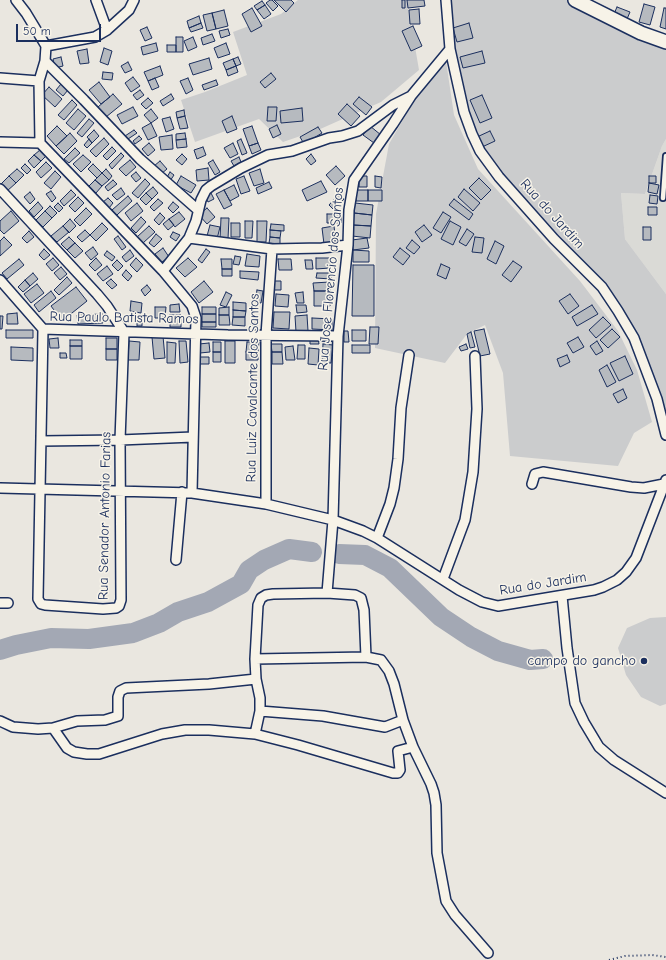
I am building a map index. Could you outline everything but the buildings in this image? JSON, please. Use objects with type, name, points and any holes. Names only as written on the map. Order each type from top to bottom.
[{"type":"street","points":[[16,0],[26,13],[46,46],[45,61],[39,81],[40,143],[163,271],[192,306],[196,318],[192,493]]},
{"type":"street","points":[[96,0],[107,30]]},
{"type":"street","points":[[46,46],[95,37],[107,30],[129,10],[134,0]]},
{"type":"street","name":"Rua do Jardim","points":[[446,0],[450,49],[464,112],[480,151],[499,177],[549,233],[602,287],[618,311],[634,338],[657,399],[666,435]]},
{"type":"street","points":[[575,0],[641,33],[666,42]]},
{"type":"street","name":"Rua Jose Florencio dos Santos","points":[[327,593],[333,520],[338,336],[348,245],[349,210],[354,180],[411,96],[450,49]]},
{"type":"street","points":[[45,61],[140,159],[198,210]]},
{"type":"street","points":[[0,78],[39,81]]},
{"type":"street","points":[[163,271],[189,238],[196,221],[201,200],[206,190],[211,186],[241,168],[268,155],[292,151],[329,138],[358,131],[393,105],[411,96]]},
{"type":"street","points":[[0,142],[40,143]]},
{"type":"street","points":[[0,189],[97,294],[107,306],[124,332]]},
{"type":"street","points":[[189,238],[272,249],[315,248],[348,245]]},
{"type":"street","name":"Rua Luiz Cavalcante dos Santos","points":[[266,504],[266,335],[272,249]]},
{"type":"street","points":[[0,280],[43,329]]},
{"type":"street","name":"Rua Paulo Batista Ramos","points":[[38,590],[43,329],[338,336]]},
{"type":"street","name":"Rua Senador Antonio Farias","points":[[38,590],[38,600],[43,605],[112,609],[119,606],[121,600],[120,440],[124,332]]},
{"type":"street","points":[[378,538],[394,488],[398,459],[400,408],[409,355]]},
{"type":"street","points":[[443,579],[465,520],[473,478],[477,409],[475,356]]},
{"type":"street","points":[[41,441],[193,438]]},
{"type":"street","points":[[532,484],[535,474],[543,472],[631,487],[644,488],[665,482]]},
{"type":"street","name":"Rua do Jardim","points":[[0,488],[182,492],[266,504],[333,520],[378,538],[443,579],[482,602],[493,606],[510,605],[562,596],[604,587],[617,580],[626,572],[636,558],[665,482]]},
{"type":"street","points":[[176,560],[182,492]]},
{"type":"street","points":[[255,734],[260,711],[260,698],[256,679],[255,659],[258,605],[261,598],[266,595],[273,594],[327,593],[355,595],[361,598],[364,610],[366,657]]},
{"type":"street","points":[[562,596],[567,648],[575,703],[584,722],[599,747],[609,756],[666,793]]},
{"type":"street","points":[[255,659],[366,657],[381,660],[389,671],[394,684],[403,720],[413,747],[432,784],[436,805],[437,853],[446,901],[488,953]]},
{"type":"street","points":[[0,721],[13,727],[38,729],[53,728],[77,721],[105,720],[118,716],[118,697],[120,691],[126,688],[209,684],[256,679]]},
{"type":"street","points":[[260,711],[323,716],[385,727],[403,720]]},
{"type":"street","points":[[53,728],[68,748],[74,752],[87,754],[99,754],[162,734],[185,730],[209,730],[255,734],[393,773],[398,773],[400,770],[398,751],[413,747]]},
{"type":"lane","points":[[663,198],[666,156]]},
{"type":"path","points":[[609,960],[625,956],[652,955],[666,957]]},
{"type":"shaded area","points":[[298,0],[407,0],[419,70],[381,102],[318,130],[283,142],[259,119],[195,142],[181,100],[247,75],[233,32],[281,14]]},
{"type":"shaded area","points":[[449,0],[572,0],[666,45],[666,139],[662,146],[645,194],[621,193],[625,239],[666,294],[666,417],[660,397],[605,286],[504,175],[486,152],[465,104],[450,21]]},
{"type":"shaded area","points":[[446,61],[454,115],[478,169],[580,281],[618,331],[637,370],[652,422],[634,433],[618,466],[510,456],[503,373],[485,325],[467,334],[445,363],[375,348],[376,214],[389,144],[416,97]]},
{"type":"shaded area","points":[[666,139],[666,294],[625,239],[621,193],[645,194],[662,146]]},
{"type":"shaded area","name":"campo do gancho","points":[[666,617],[666,704],[660,706],[641,697],[626,675],[618,648],[627,628],[650,618]]},
{"type":"waterway","points":[[0,650],[16,645],[51,638],[89,639],[133,633],[159,623],[178,612],[208,602],[241,584],[249,570],[264,560],[289,549],[312,552]]},
{"type":"waterway","points":[[339,554],[365,555],[390,568],[441,617],[471,637],[498,651],[530,660],[543,659]]},
{"type":"place","name":"campo do gancho","points":[[644,661]]}]
